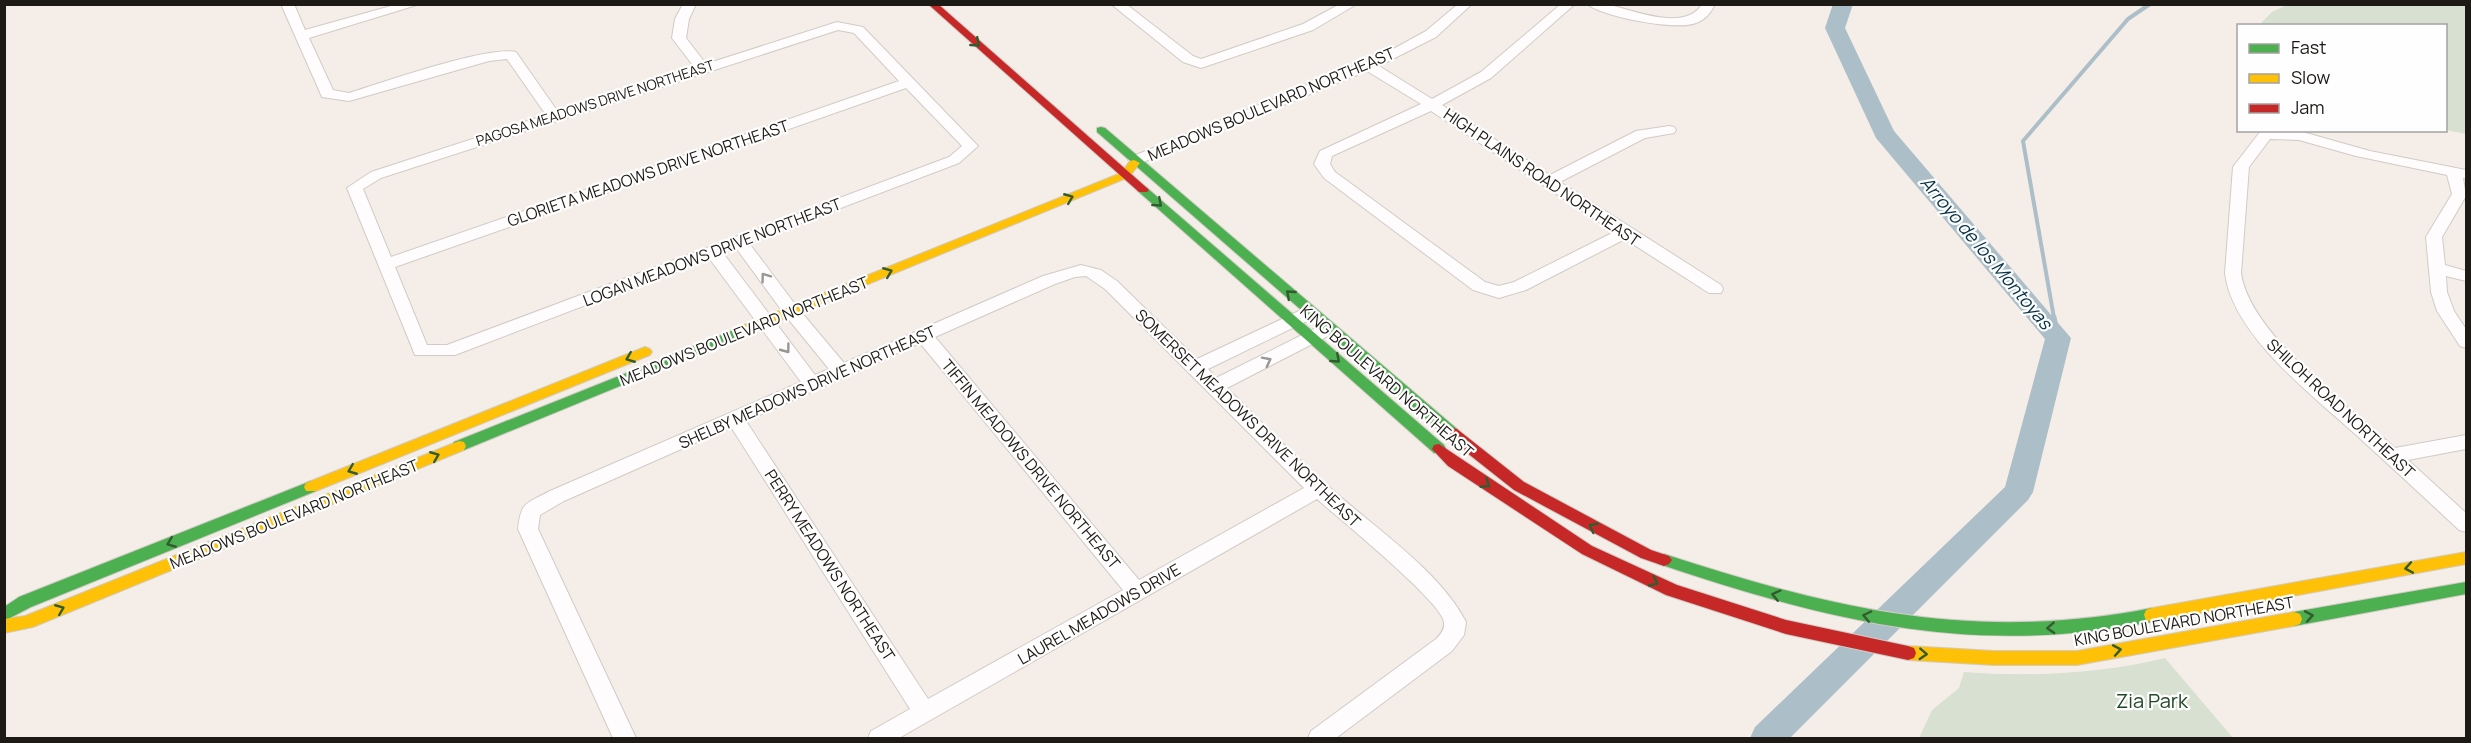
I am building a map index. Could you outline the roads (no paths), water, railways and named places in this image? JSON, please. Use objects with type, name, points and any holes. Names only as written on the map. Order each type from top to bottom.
[{"type":"street","points":[[287,4],[303,35],[327,94],[349,96],[488,57],[511,55],[554,117]]},
{"type":"street","points":[[303,35],[414,4]]},
{"type":"street","points":[[690,4],[682,19],[678,38],[702,68]]},
{"type":"street","name":"KING BOULEVARD NORTHEAST","points":[[932,4],[1453,462],[1587,550],[1672,590],[1786,627],[1865,646],[1899,653],[1994,658],[2077,657],[2466,588]]},
{"type":"street","points":[[1116,4],[1188,59],[1201,64],[1308,27],[1352,4]]},
{"type":"street","name":"MEADOWS BOULEVARD NORTHEAST","points":[[750,309],[788,301],[1125,175],[1136,160],[1368,65],[1431,34],[1466,4]]},
{"type":"street","points":[[1569,4],[1486,75],[1433,104],[1325,154],[1322,164],[1329,175],[1479,286],[1499,292],[1520,286],[1624,233]]},
{"type":"street","points":[[1593,4],[1648,20],[1669,23],[1688,21],[1703,15],[1708,4]]},
{"type":"street","name":"PAGOSA MEADOWS DRIVE NORTHEAST","points":[[386,265],[355,188],[376,175],[837,26],[858,30],[909,82]]},
{"type":"street","name":"HIGH PLAINS ROAD NORTHEAST","points":[[1368,65],[1433,104],[1624,233],[1715,289]]},
{"type":"street","name":"LOGAN MEADOWS DRIVE NORTHEAST","points":[[386,265],[421,351],[449,351],[954,160],[971,146],[909,82]]},
{"type":"street","name":"GLORIETA MEADOWS DRIVE NORTHEAST","points":[[386,265],[909,82]]},
{"type":"street","name":"KING BOULEVARD NORTHEAST","points":[[1090,122],[1471,450],[1519,486],[1584,523],[1646,554],[1755,590],[1833,608],[1952,628],[2091,626],[2466,558]]},
{"type":"street","points":[[1549,182],[1641,134],[1669,130]]},
{"type":"street","name":"SHILOH ROAD NORTHEAST","points":[[2460,173],[2360,153],[2298,135],[2278,132],[2265,135],[2241,166],[2233,273],[2235,289],[2246,311],[2279,354],[2466,524]]},
{"type":"street","points":[[1058,187],[1114,165],[1136,160]]},
{"type":"street","points":[[2460,173],[2460,194],[2434,237],[2439,292],[2446,311],[2466,342]]},
{"type":"street","points":[[740,242],[841,372]]},
{"type":"street","points":[[713,252],[750,309],[766,322],[812,384]]},
{"type":"street","points":[[2437,268],[2466,276]]},
{"type":"street","name":"SHELBY MEADOWS DRIVE NORTHEAST","points":[[624,738],[528,529],[530,511],[557,496],[1049,280],[1086,270]]},
{"type":"street","name":"SOMERSET MEADOWS DRIVE NORTHEAST","points":[[1086,270],[1101,276],[1111,285],[1318,489],[1421,579],[1447,606],[1455,622],[1453,635],[1444,645],[1319,738]]},
{"type":"street","name":"MEADOWS BOULEVARD NORTHEAST","points":[[4,627],[38,618],[766,322],[788,301]]},
{"type":"street","points":[[1195,368],[1312,312]]},
{"type":"street","points":[[1214,387],[1330,328]]},
{"type":"street","name":"TIFFIN MEADOWS DRIVE NORTHEAST","points":[[924,336],[1137,592]]},
{"type":"street","name":"MEADOWS BOULEVARD NORTHEAST","points":[[4,615],[26,602],[656,347]]},
{"type":"street","name":"PERRY MEADOWS NORTHEAST","points":[[735,418],[924,713]]},
{"type":"street","points":[[2392,456],[2466,442]]},
{"type":"street","name":"LAUREL MEADOWS DRIVE","points":[[879,738],[1318,489]]},
{"type":"waterway","name":"Arroyo de los Montoyas","points":[[1767,738],[2018,492],[2058,338],[1884,133],[1835,28],[1843,4]]},
{"type":"waterway","points":[[2054,318],[2023,141],[2128,19],[2150,4]]},
{"type":"waterway","points":[[2054,317],[2058,338]]},
{"type":"park label","name":"Zia Park","points":[[2152,701]]}]
